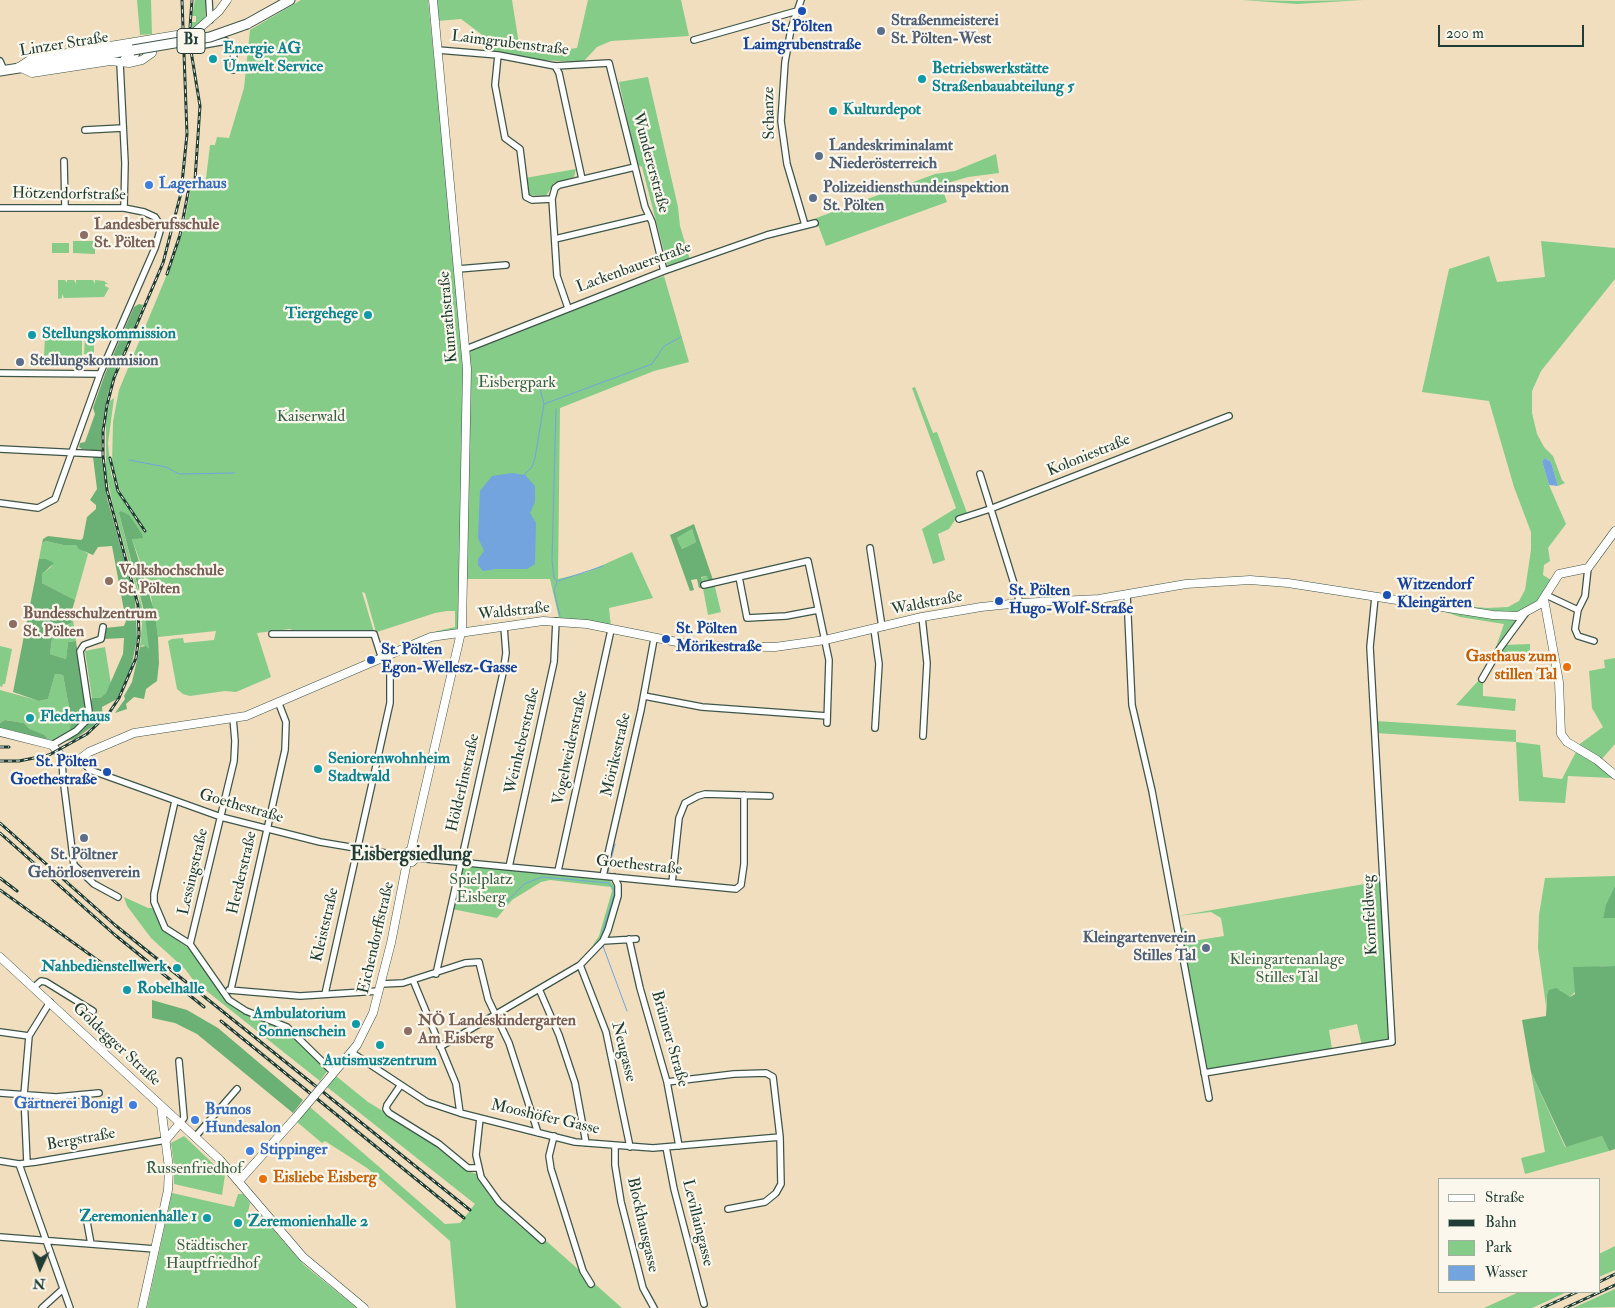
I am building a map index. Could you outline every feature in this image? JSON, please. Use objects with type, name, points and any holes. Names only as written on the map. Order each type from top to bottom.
[{"type":"main road","name":"B1","points":[[136,46],[210,37],[247,24],[290,0]]},
{"type":"main road","name":"Linzer Straße","points":[[1,66],[19,67],[136,46]]},
{"type":"street","points":[[208,0],[210,20]]},
{"type":"street","points":[[124,208],[120,63],[124,58],[136,55],[136,46],[155,39],[195,32],[210,20],[227,0]]},
{"type":"street","name":"Kunrathstraße","points":[[433,0],[466,349],[467,396],[461,632]]},
{"type":"street","name":"Schanze","points":[[801,0],[785,62],[781,121],[787,164],[805,225]]},
{"type":"street","points":[[694,40],[797,11]]},
{"type":"street","points":[[195,32],[198,46],[226,40],[234,50],[233,70]]},
{"type":"street","points":[[19,67],[32,73],[110,61],[120,63],[142,60],[152,53],[155,39]]},
{"type":"street","name":"Laimgrubenstraße","points":[[438,50],[498,55],[555,66],[609,63]]},
{"type":"street","points":[[498,55],[495,85],[506,138],[520,149],[526,198],[532,200],[552,199]]},
{"type":"street","name":"Wundererstraße","points":[[609,63],[635,168],[648,217],[652,222],[664,271]]},
{"type":"street","points":[[555,66],[559,73],[582,179]]},
{"type":"street","points":[[84,130],[123,128]]},
{"type":"street","points":[[64,161],[65,208]]},
{"type":"street","points":[[568,308],[557,276],[552,199],[555,188],[582,179],[635,168]]},
{"type":"street","name":"Hötzendorfstraße","points":[[0,208],[124,208],[144,212],[155,218],[159,223],[160,232],[100,374],[56,497],[52,502],[38,508],[0,503]]},
{"type":"street","points":[[554,239],[648,217]]},
{"type":"street","name":"Lackenbauerstraße","points":[[466,349],[664,271],[767,235],[815,223]]},
{"type":"street","points":[[458,269],[506,264]]},
{"type":"street","points":[[0,373],[100,374]]},
{"type":"street","name":"Koloniestraße","points":[[959,519],[990,510],[1229,416]]},
{"type":"street","points":[[0,449],[73,451],[100,454]]},
{"type":"street","points":[[980,474],[1020,603]]},
{"type":"street","points":[[1594,641],[1580,638],[1576,634],[1578,610],[1585,596],[1588,568],[1615,531]]},
{"type":"street","points":[[870,548],[878,628],[879,664],[875,728]]},
{"type":"street","points":[[704,585],[806,560],[826,640],[829,670],[827,723]]},
{"type":"street","points":[[1482,679],[1500,648],[1525,614],[1535,608],[1545,597],[1559,574],[1588,568]]},
{"type":"street","points":[[739,577],[747,618],[786,616],[818,610]]},
{"type":"street","name":"Waldstraße","points":[[80,759],[89,752],[134,733],[246,716],[279,704],[431,637],[556,621],[654,639],[724,648],[775,647],[826,640],[922,617],[1020,603],[1099,599],[1186,584],[1250,580],[1288,583],[1493,616],[1512,617],[1525,614]]},
{"type":"street","points":[[1127,594],[1132,705],[1154,800],[1209,1098]]},
{"type":"street","name":"Kornfeldweg","points":[[1204,1074],[1392,1042],[1370,647],[1375,597]]},
{"type":"street","points":[[1545,597],[1578,610]]},
{"type":"street","points":[[1545,597],[1559,682],[1561,734],[1567,742],[1591,756],[1615,775]]},
{"type":"street","points":[[922,617],[927,663],[923,736]]},
{"type":"street","name":"Weinheberstraße","points":[[509,867],[554,662],[556,621]]},
{"type":"street","points":[[52,746],[76,731],[87,720],[89,711],[80,651],[84,645],[101,638],[103,627]]},
{"type":"street","name":"Hölderlinstraße","points":[[436,974],[503,673],[506,653],[504,627]]},
{"type":"street","name":"Vogelweiderstraße","points":[[558,871],[611,630]]},
{"type":"street","points":[[411,850],[461,632]]},
{"type":"street","name":"Kleiststraße","points":[[272,634],[374,634],[390,674],[390,702],[324,994]]},
{"type":"street","name":"Mörikestraße","points":[[603,876],[644,696],[654,639]]},
{"type":"street","points":[[644,696],[702,707],[827,716]]},
{"type":"street","name":"Herderstraße","points":[[228,991],[285,750],[286,722],[279,704]]},
{"type":"street","name":"Lessingstraße","points":[[190,944],[234,761],[233,718]]},
{"type":"street","points":[[0,732],[52,746],[62,757],[71,760],[80,759]]},
{"type":"street","points":[[62,757],[74,865],[94,884],[118,897]]},
{"type":"street","name":"Goethestraße","points":[[80,759],[90,770],[174,802],[221,817],[267,830],[405,859]]},
{"type":"street","points":[[672,883],[679,818],[685,803],[705,794],[770,796]]},
{"type":"street","name":"Goethestraße","points":[[416,858],[739,888],[744,856],[744,795]]},
{"type":"street","points":[[174,802],[154,894],[154,902],[165,928],[190,944],[214,981],[228,991],[289,996],[324,994],[380,988],[436,974],[465,963],[479,962],[486,993],[509,1043],[538,1133]]},
{"type":"street","points":[[411,850],[415,852],[416,858],[412,862],[405,859],[406,851],[411,850]]},
{"type":"street","name":"Eichendorffstraße","points":[[239,1181],[351,1052],[370,1021],[392,943],[405,859]]},
{"type":"street","points":[[440,1047],[580,965],[603,941],[608,930],[618,896],[614,877]]},
{"type":"street","name":"Brünner Straße","points":[[629,939],[640,988],[667,1082],[679,1146]]},
{"type":"street","points":[[603,941],[636,939]]},
{"type":"street","name":"Goldegger Straße","points":[[0,957],[195,1137],[239,1181],[303,1258],[364,1308]]},
{"type":"street","name":"Neugasse","points":[[580,965],[606,1032],[630,1147]]},
{"type":"street","points":[[413,980],[456,1084],[460,1113]]},
{"type":"street","name":"Goldegger Straße","points":[[34,987],[41,982],[46,982],[92,1011]]},
{"type":"street","points":[[539,990],[559,1034],[575,1083],[586,1144]]},
{"type":"street","points":[[228,991],[232,1002],[246,1010],[288,1027],[296,1033],[332,1074]]},
{"type":"street","points":[[27,1163],[24,1095],[29,1036],[50,1002]]},
{"type":"street","points":[[0,1032],[29,1036]]},
{"type":"street","name":"Mooshöfer Gasse","points":[[351,1052],[427,1102],[460,1113],[586,1144],[666,1147],[780,1137]]},
{"type":"street","name":"Goldegger Straße","points":[[177,1121],[184,1118],[179,1062]]},
{"type":"street","points":[[667,1082],[710,1075],[770,1074],[774,1080],[782,1178],[776,1193],[758,1204],[728,1209]]},
{"type":"street","points":[[400,1086],[387,1105],[386,1109],[389,1113],[439,1144],[468,1168],[478,1168]]},
{"type":"street","points":[[195,1137],[237,1089]]},
{"type":"street","points":[[0,1093],[56,1097],[99,1093]]},
{"type":"street","points":[[142,1308],[168,1190],[169,1168],[161,1106]]},
{"type":"street","points":[[480,1118],[475,1145],[478,1168],[491,1193],[542,1240]]},
{"type":"street","points":[[164,1131],[177,1121]]},
{"type":"street","points":[[166,1140],[177,1121]]},
{"type":"street","points":[[554,1136],[549,1156],[550,1169],[583,1271],[591,1284]]},
{"type":"street","name":"Bergstraße","points":[[0,1161],[19,1164],[27,1163],[166,1140]]},
{"type":"street","name":"Blockhausgasse","points":[[615,1146],[615,1165],[621,1202],[643,1288],[654,1308]]},
{"type":"street","name":"Levillaingasse","points":[[666,1147],[674,1189],[704,1304]]},
{"type":"street","points":[[19,1164],[70,1308]]},
{"type":"street","points":[[85,1210],[91,1244]]},
{"type":"street","points":[[0,1237],[155,1249]]},
{"type":"street","points":[[42,1308],[63,1289]]},
{"type":"green space","points":[[137,0],[151,0],[152,34],[140,35]]},
{"type":"green space","points":[[195,0],[206,0],[205,18],[199,26],[191,30],[191,22],[196,22],[196,16],[192,16]]},
{"type":"green space","name":"Kaiserwald","points":[[301,0],[428,0],[464,352],[459,628],[386,654],[382,653],[365,593],[362,592],[374,632],[296,632],[290,629],[257,633],[271,677],[236,692],[225,691],[190,696],[183,694],[177,689],[168,641],[183,638],[184,643],[214,640],[216,631],[158,637],[151,596],[142,567],[132,539],[119,513],[149,635],[149,650],[143,645],[140,647],[142,624],[139,598],[113,506],[106,472],[106,418],[110,401],[114,398],[108,443],[111,474],[120,496],[144,532],[146,530],[121,494],[112,465],[113,422],[119,390],[175,255],[185,220],[192,182],[196,182],[197,178],[206,179],[210,145],[215,145],[217,137],[229,138],[244,88],[250,30]],"holes":[[[455,611],[455,627],[429,633],[384,652],[377,632],[435,613]]]},
{"type":"green space","points":[[436,0],[512,0],[519,44],[544,52],[577,48],[588,0],[681,0],[689,36],[611,41],[597,47],[583,62],[537,60],[485,51],[485,37],[461,19],[438,21]]},
{"type":"green space","points":[[1242,0],[1296,1],[1363,0],[1297,4]]},
{"type":"green space","points":[[648,77],[678,207],[680,226],[690,260],[668,267],[642,167],[637,165],[619,82]]},
{"type":"green space","points":[[996,154],[999,173],[968,177],[941,185],[947,202],[826,246],[818,225],[811,220],[935,174],[955,171]]},
{"type":"green space","points":[[576,169],[574,177],[554,183],[546,196],[527,195],[525,178]]},
{"type":"green space","points":[[73,241],[95,241],[95,254],[73,253]]},
{"type":"green space","points":[[1541,241],[1615,248],[1615,279],[1541,371],[1532,391],[1532,413],[1537,434],[1544,447],[1553,456],[1562,480],[1565,483],[1558,486],[1551,462],[1545,458],[1542,461],[1549,485],[1566,524],[1548,548],[1550,561],[1544,565],[1543,575],[1551,580],[1542,598],[1534,607],[1512,614],[1432,603],[1487,608],[1508,607],[1519,601],[1525,590],[1531,550],[1531,532],[1514,487],[1489,401],[1422,392],[1449,269],[1489,256],[1497,282],[1545,277]]},
{"type":"green space","points":[[52,243],[69,243],[69,253],[52,253]]},
{"type":"green space","name":"Eisbergpark","points":[[664,276],[689,362],[654,371],[560,408],[558,579],[587,572],[632,552],[653,598],[609,608],[611,627],[559,618],[550,579],[466,579],[468,351],[576,307]]},
{"type":"green space","points":[[58,280],[65,280],[67,283],[67,280],[74,280],[76,284],[76,280],[93,280],[95,284],[95,280],[104,281],[108,284],[105,284],[105,286],[109,288],[104,297],[64,298],[62,294],[62,298],[58,299]]},
{"type":"green space","points":[[139,304],[143,305],[108,393],[102,425],[101,451],[82,449],[79,447],[80,443],[85,442],[95,414],[93,408],[105,374],[134,307]]},
{"type":"green space","points":[[45,334],[82,335],[82,359],[44,358]]},
{"type":"green space","points":[[85,337],[94,337],[94,355],[84,354]]},
{"type":"green space","points":[[915,387],[933,433],[937,432],[967,513],[955,520],[949,529],[938,534],[945,560],[933,564],[922,529],[956,508],[912,388]]},
{"type":"green space","points":[[101,455],[107,498],[135,599],[137,639],[131,668],[117,699],[102,707],[103,717],[93,726],[75,739],[63,742],[82,728],[92,698],[100,698],[106,693],[123,654],[124,638],[104,639],[105,628],[124,626],[126,621],[112,546],[98,547],[93,555],[79,549],[76,545],[63,545],[46,541],[42,543],[43,539],[48,536],[81,540],[83,538],[87,517],[96,509],[96,505],[90,500],[97,489],[93,457]]},
{"type":"green space","points":[[121,511],[129,515],[143,538],[132,539],[154,610],[159,663],[157,681],[146,689],[144,699],[134,697],[126,704],[127,709],[115,713],[125,699],[124,696],[132,682],[140,647],[146,646],[149,649],[145,615],[119,513]]},
{"type":"green space","points":[[694,524],[714,583],[710,584],[707,576],[701,577],[703,587],[699,588],[697,579],[691,580],[694,590],[690,591],[670,535]],"holes":[[[692,529],[696,542],[682,549],[677,538]]]},
{"type":"green space","points":[[692,529],[696,542],[682,549],[677,538]]},
{"type":"green space","points":[[46,541],[63,545],[76,545],[88,554],[75,600],[42,583],[42,574],[52,566],[46,559],[39,559],[42,543]]},
{"type":"green space","points":[[39,559],[46,559],[54,563],[42,574],[42,583],[75,600],[71,623],[53,631],[50,654],[66,659],[68,642],[76,641],[87,716],[84,722],[72,732],[70,729],[71,718],[63,675],[55,674],[48,699],[39,701],[13,692]]},
{"type":"green space","points":[[707,576],[714,583],[721,612],[708,615],[701,578]]},
{"type":"green space","points":[[1431,607],[1493,618],[1519,619],[1492,659],[1504,624],[1460,617]]},
{"type":"green space","points":[[73,619],[76,641],[68,642],[66,659],[50,654],[53,631],[71,623]]},
{"type":"green space","points":[[1530,644],[1530,658],[1496,658],[1504,645]]},
{"type":"green space","points":[[0,646],[12,649],[5,684],[2,687],[0,686]]},
{"type":"green space","points":[[105,647],[111,684],[106,693],[100,698],[92,698],[85,651]]},
{"type":"green space","points":[[1615,658],[1615,744],[1601,760],[1577,746],[1603,727],[1592,708],[1589,671],[1605,668],[1604,660]]},
{"type":"green space","points":[[55,674],[63,675],[71,718],[70,729],[72,732],[54,741],[49,741],[45,735],[30,729],[24,723],[5,720],[0,723],[0,690],[40,701],[48,699]]},
{"type":"green space","points":[[1479,680],[1483,682],[1483,696],[1516,699],[1515,711],[1456,705]]},
{"type":"green space","points":[[5,720],[24,723],[30,729],[45,735],[49,741],[0,728],[0,723]]},
{"type":"green space","points":[[1376,721],[1516,730],[1516,742],[1376,733]]},
{"type":"green space","points":[[1516,742],[1540,745],[1543,777],[1562,779],[1577,750],[1613,776],[1612,778],[1568,776],[1565,803],[1519,801]]},
{"type":"green space","name":"Spielplatz Eisberg","points":[[462,865],[610,880],[617,891],[605,935],[593,945],[599,936],[612,891],[611,887],[550,880],[541,882],[512,900],[497,918],[452,909]]},
{"type":"green space","points":[[1615,876],[1615,886],[1603,917],[1615,918],[1615,966],[1601,966],[1570,997],[1564,995],[1560,990],[1547,995],[1546,1006],[1538,948],[1539,915],[1545,878]]},
{"type":"green space","name":"Kleingartenanlage Stilles Tal","points":[[1382,881],[1389,1039],[1362,1046],[1357,1024],[1329,1030],[1332,1049],[1356,1046],[1209,1071],[1206,1069],[1179,927],[1184,928],[1187,942],[1224,936],[1221,918],[1211,912],[1177,916]]},
{"type":"green space","points":[[1615,886],[1615,918],[1603,918],[1606,905]]},
{"type":"green space","points":[[124,897],[148,908],[155,908],[166,932],[192,951],[227,1000],[287,1028],[328,1070],[320,1081],[194,981],[185,969],[151,938],[127,906]]},
{"type":"green space","points":[[1615,966],[1615,1149],[1609,1151],[1602,1136],[1566,1147],[1531,1072],[1522,1020],[1546,1016],[1549,990],[1556,988],[1570,997],[1575,994],[1573,967]]},
{"type":"green space","points":[[152,1000],[187,1010],[218,1028],[303,1100],[293,1113],[197,1034],[175,1023],[152,1018]]},
{"type":"green space","points":[[1531,1072],[1565,1147],[1602,1136],[1609,1151],[1525,1174],[1521,1158],[1545,1152]]},
{"type":"green space","points":[[336,1076],[368,1102],[437,1144],[467,1171],[477,1174],[489,1195],[514,1221],[540,1243],[544,1239],[622,1308],[456,1308],[450,1241],[367,1168],[325,1141],[322,1143],[297,1122],[310,1107],[445,1224],[460,1223],[475,1204],[327,1087]]},
{"type":"green space","name":"Russenfriedhof","points":[[184,1136],[225,1175],[222,1195],[174,1184],[171,1143]]},
{"type":"green space","name":"Städtischer Hauptfriedhof","points":[[172,1193],[234,1207],[238,1194],[243,1194],[250,1203],[247,1217],[258,1219],[259,1213],[304,1265],[357,1308],[147,1308]]},
{"type":"green space","points":[[1615,1246],[1615,1270],[1600,1277],[1600,1254]]},
{"type":"green space","points":[[1615,1289],[1615,1307],[1573,1308]]},
{"type":"green space","points":[[1517,1293],[1565,1293],[1532,1308],[1484,1308]]},
{"type":"water","points":[[1545,458],[1551,462],[1558,486],[1549,485],[1542,461]]},
{"type":"water","points":[[512,473],[525,475],[535,486],[535,502],[530,513],[536,523],[535,564],[527,569],[483,571],[478,565],[478,559],[484,551],[478,538],[480,491],[492,476]]},
{"type":"waterway","points":[[524,475],[532,467],[535,458],[544,404],[652,364],[664,346],[681,337]]},
{"type":"waterway","points":[[540,389],[544,404]]},
{"type":"waterway","points":[[556,409],[552,560],[554,578],[557,581],[554,591],[560,616]]},
{"type":"waterway","points":[[129,460],[166,467],[179,474],[235,473]]},
{"type":"waterway","points":[[558,581],[603,566]]},
{"type":"waterway","points":[[608,872],[615,844]]},
{"type":"waterway","points":[[503,906],[524,884],[542,877],[609,883],[614,890],[614,895],[601,937]]},
{"type":"waterway","points":[[603,946],[627,1011]]},
{"type":"railway","points":[[0,761],[19,761],[49,755],[87,734],[109,713],[119,698],[136,658],[139,635],[138,605],[107,490],[103,456],[103,431],[114,378],[163,263],[181,193],[187,134],[182,0]]},
{"type":"railway","points":[[190,27],[192,0]]},
{"type":"railway","points":[[190,45],[200,106],[195,180]]},
{"type":"railway","points":[[167,274],[180,235],[190,182]]},
{"type":"railway","points":[[110,458],[118,491],[145,531]]},
{"type":"railway","points":[[0,747],[9,747]]},
{"type":"railway","points":[[0,823],[115,925],[470,1210]]},
{"type":"railway","points":[[0,833],[115,935],[204,1007]]},
{"type":"railway","points":[[0,878],[17,891]]},
{"type":"railway","points":[[0,890],[103,964]]},
{"type":"railway","points":[[221,1021],[464,1218]]},
{"type":"railway","points":[[1600,1282],[1615,1274]]},
{"type":"railway","points":[[1600,1292],[1615,1285]]},
{"type":"railway","points":[[1542,1308],[1575,1293]]},
{"type":"railway","points":[[1565,1308],[1598,1293]]},
{"type":"place","name":"St. Pölten Laimgrubenstraße","points":[[802,11]]},
{"type":"place","name":"Straßenmeisterei St. Pölten-West","points":[[881,31]]},
{"type":"place","name":"Energie AG Umwelt Service","points":[[213,59]]},
{"type":"place","name":"Betriebswerkstätte Straßenbauabteilung 5","points":[[922,79]]},
{"type":"place","name":"Kulturdepot","points":[[833,111]]},
{"type":"place","name":"Landeskriminalamt Niederösterreich","points":[[819,156]]},
{"type":"place","name":"Lagerhaus","points":[[149,185]]},
{"type":"place","name":"Polizeidiensthundeinspektion St. Pölten","points":[[813,198]]},
{"type":"place","name":"Landesberufsschule St. Pölten","points":[[84,235]]},
{"type":"place","name":"Tiergehege","points":[[368,315]]},
{"type":"place","name":"Stellungskommission","points":[[32,335]]},
{"type":"place","name":"Stellungskommision","points":[[20,362]]},
{"type":"place","name":"Volkshochschule St. Pölten","points":[[109,581]]},
{"type":"place","name":"Witzendorf Kleingärten","points":[[1387,595]]},
{"type":"place","name":"St. Pölten Hugo-Wolf-Straße","points":[[999,601]]},
{"type":"place","name":"Bundesschulzentrum St. Pölten","points":[[13,624]]},
{"type":"place","name":"St. Pölten Mörikestraße","points":[[666,639]]},
{"type":"place","name":"St. Pölten Egon-Wellesz-Gasse","points":[[371,660]]},
{"type":"place","name":"Gasthaus zum stillen Tal","points":[[1567,667]]},
{"type":"place","name":"Flederhaus","points":[[30,718]]},
{"type":"place","name":"Seniorenwohnheim Stadtwald","points":[[318,769]]},
{"type":"place","name":"St. Pölten Goethestraße","points":[[107,772]]},
{"type":"place","name":"St. Pöltner Gehörlosenverein","points":[[84,838]]},
{"type":"place","name":"Kleingartenverein Stilles Tal","points":[[1206,948]]},
{"type":"place","name":"Nahbedienstellwerk","points":[[177,968]]},
{"type":"place","name":"Robelhalle","points":[[127,990]]},
{"type":"place","name":"Ambulatorium Sonnenschein","points":[[356,1024]]},
{"type":"place","name":"NÖ Landeskindergarten Am Eisberg","points":[[408,1031]]},
{"type":"place","name":"Autismuszentrum","points":[[380,1045]]},
{"type":"place","name":"Gärtnerei Bonigl","points":[[133,1105]]},
{"type":"place","name":"Brunos Hundesalon","points":[[195,1120]]},
{"type":"place","name":"Stippinger","points":[[250,1151]]},
{"type":"place","name":"Eisliebe Eisberg","points":[[263,1179]]},
{"type":"place","name":"Zeremonienhalle 1","points":[[207,1218]]},
{"type":"place","name":"Zeremonienhalle 2","points":[[238,1223]]},
{"type":"district","name":"Eisbergsiedlung","points":[[411,856]]}]
